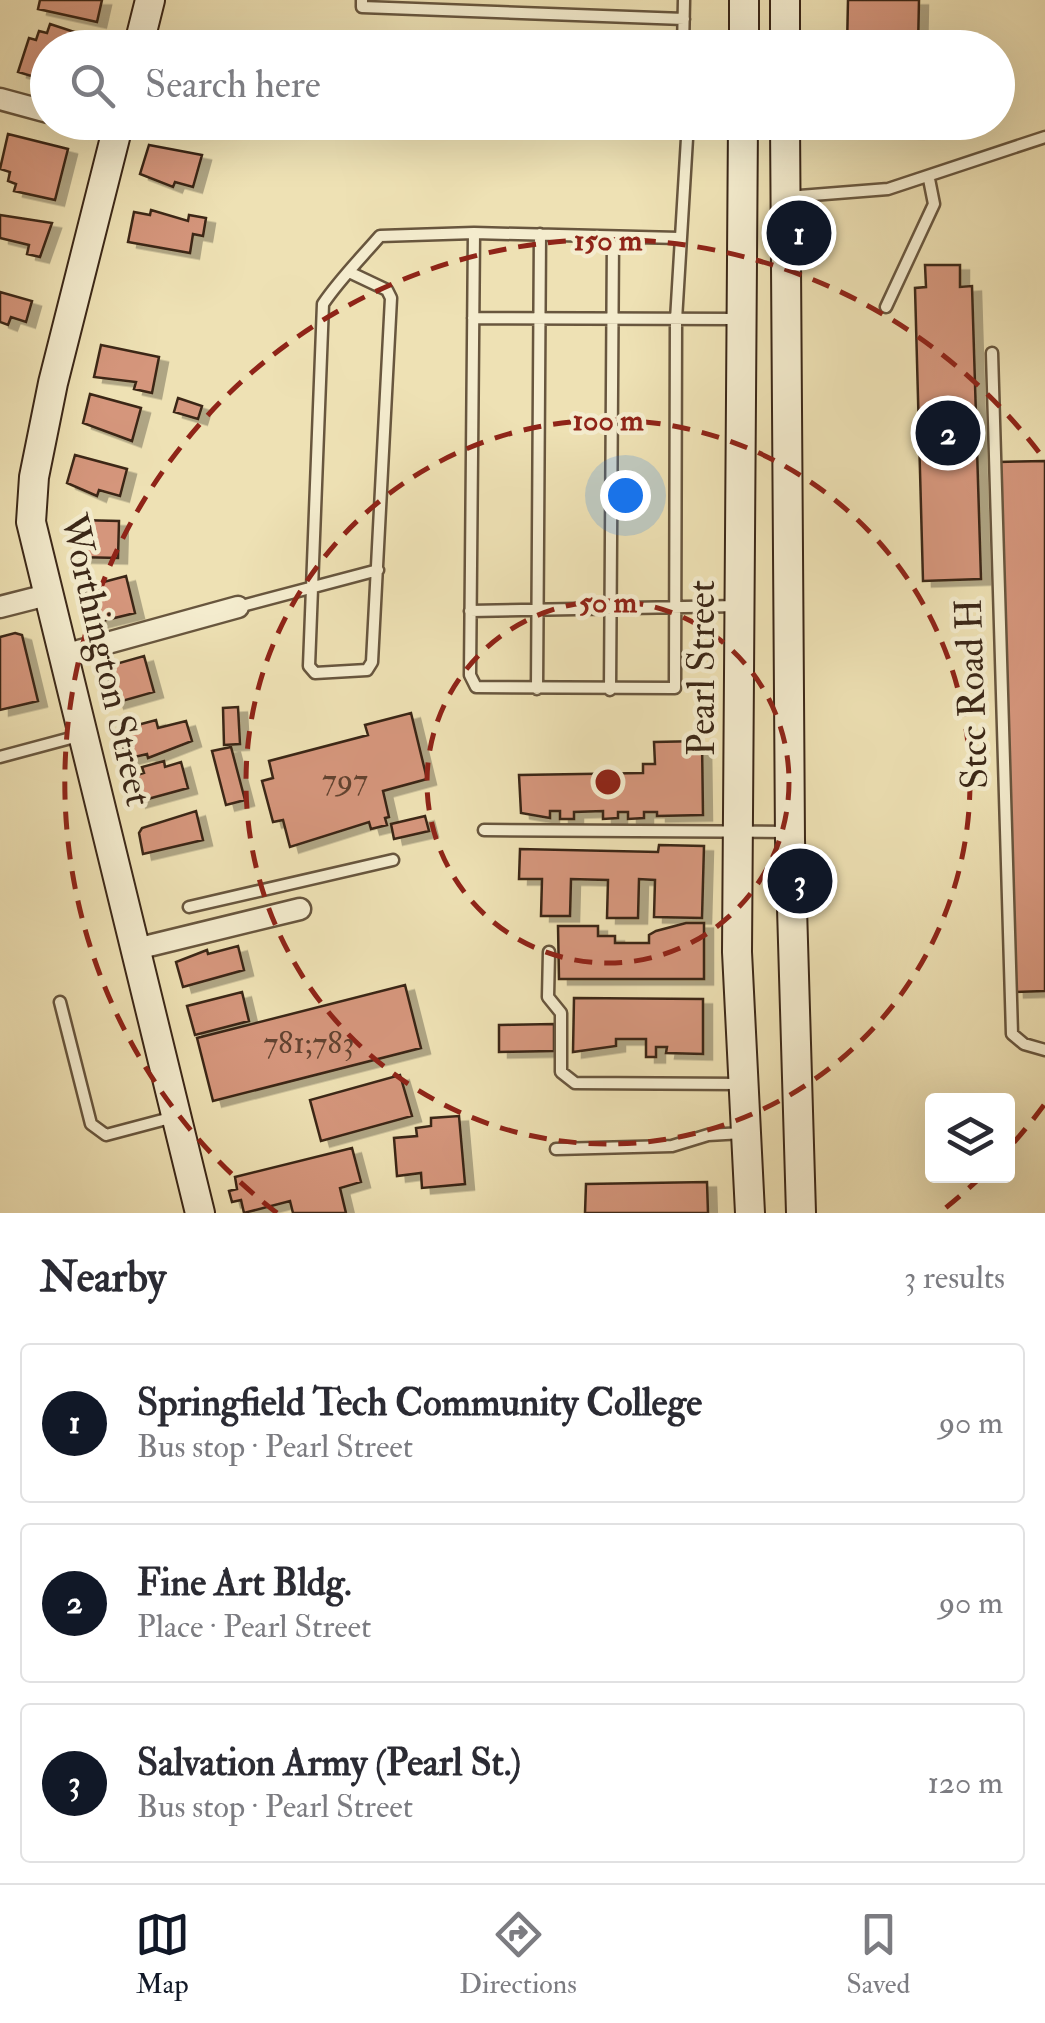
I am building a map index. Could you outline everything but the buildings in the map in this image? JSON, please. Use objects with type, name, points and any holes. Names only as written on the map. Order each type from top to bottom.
[{"type":"street","points":[[142,30],[150,0]]},
{"type":"street","points":[[744,0],[744,30]]},
{"type":"street","points":[[785,0],[785,30]]},
{"type":"street","points":[[0,99],[30,107]]},
{"type":"street","name":"Worthington Street","points":[[115,140],[34,476],[31,522],[200,1213]]},
{"type":"street","name":"Pearl Street","points":[[743,140],[737,952],[750,1213]]},
{"type":"street","points":[[786,140],[790,832],[801,1213]]},
{"type":"street","points":[[0,606],[47,595]]},
{"type":"street","points":[[64,654],[238,606]]},
{"type":"street","points":[[136,949],[300,909]]},
{"type":"lane","points":[[683,30],[684,0]]},
{"type":"lane","points":[[362,3],[684,19]]},
{"type":"lane","points":[[786,197],[888,189],[1045,137]]},
{"type":"lane","points":[[474,233],[470,674],[476,687],[675,688],[676,320],[687,140]]},
{"type":"lane","points":[[886,307],[934,204],[930,178]]},
{"type":"lane","points":[[349,272],[387,290],[391,298],[372,662],[367,670],[315,673],[309,666],[323,304],[349,272],[380,236],[474,233],[679,238]]},
{"type":"lane","points":[[537,688],[540,234]]},
{"type":"lane","points":[[610,690],[613,236]]},
{"type":"lane","points":[[473,318],[742,319]]},
{"type":"lane","name":"Stcc Road H","points":[[992,353],[1012,1034],[1024,1044],[1045,1050]]},
{"type":"lane","points":[[238,606],[378,570]]},
{"type":"lane","points":[[470,610],[740,606]]},
{"type":"lane","points":[[0,757],[84,734]]},
{"type":"lane","points":[[484,830],[790,832]]},
{"type":"lane","points":[[189,907],[393,860]]},
{"type":"lane","points":[[293,883],[300,909]]},
{"type":"lane","points":[[549,952],[548,998],[561,1013],[561,1072],[574,1083],[743,1084]]},
{"type":"lane","points":[[60,1002],[90,1124],[106,1135],[121,1134],[175,1116]]},
{"type":"lane","points":[[556,1149],[672,1146],[708,1134],[744,1133]]},
{"type":"place","name":"Springfield Tech Community College","points":[[799,233]]},
{"type":"place","name":"Fine Art Bldg.","points":[[948,433]]},
{"type":"place","name":"Salvation Army (Pearl St.)","points":[[800,881]]}]
